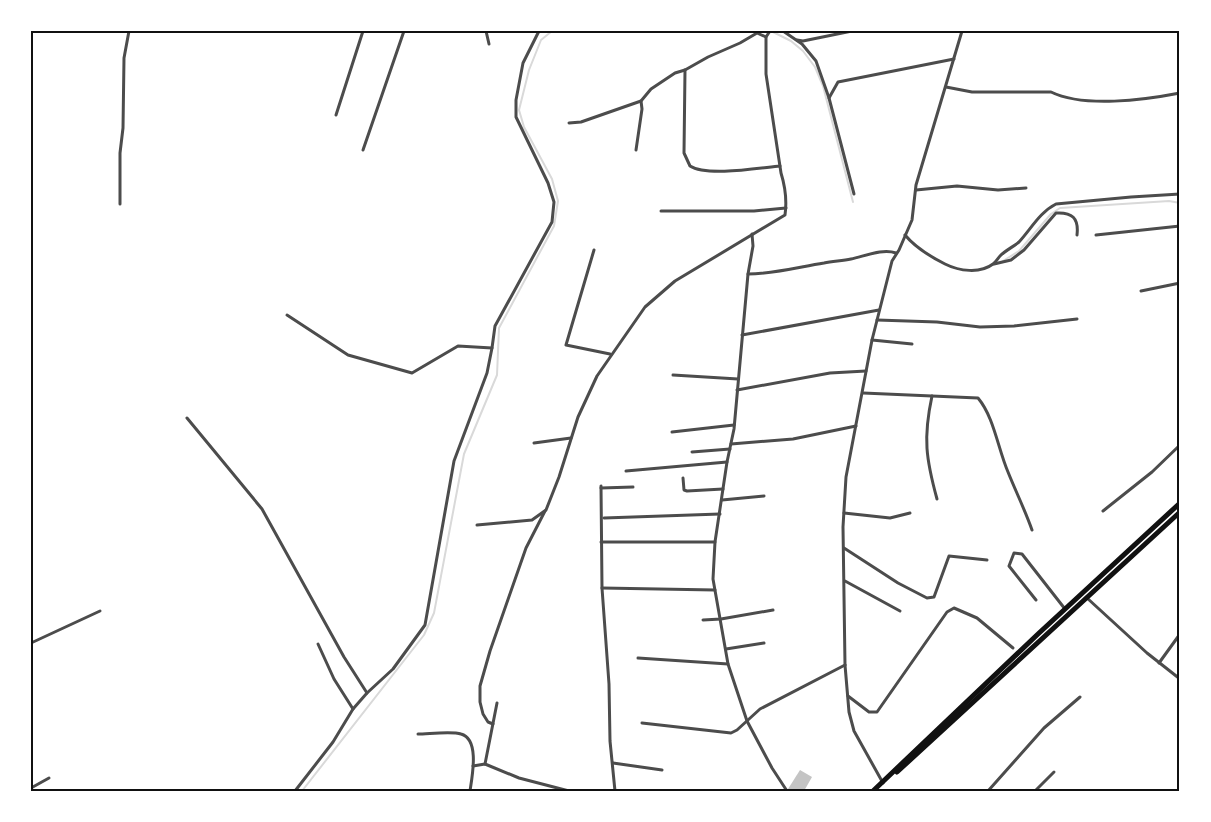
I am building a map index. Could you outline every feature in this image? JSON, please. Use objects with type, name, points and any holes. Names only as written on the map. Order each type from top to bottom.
[{"type":"main road","points":[[875,791],[1180,503]]},
{"type":"main road","points":[[883,783],[1180,512]]},
{"type":"street","points":[[120,204],[124,58],[130,31]]},
{"type":"street","points":[[336,115],[363,31]]},
{"type":"street","points":[[363,150],[404,31]]},
{"type":"street","points":[[486,31],[489,44]]},
{"type":"street","points":[[295,791],[334,742],[353,709],[393,669],[425,625],[454,461],[487,373],[495,326],[552,222],[554,202],[548,183],[516,117],[516,100],[523,63],[539,31]]},
{"type":"street","points":[[783,31],[802,44],[816,61],[829,98],[854,194]]},
{"type":"street","points":[[796,40],[803,41],[852,31]]},
{"type":"street","points":[[883,783],[854,731],[847,696],[843,548],[846,477],[879,310],[892,261],[912,220],[916,185],[962,31]]},
{"type":"street","points":[[493,724],[488,722],[483,714],[480,702],[480,686],[490,651],[526,548],[546,510],[559,477],[578,417],[597,376],[645,307],[676,281],[752,233],[782,218],[786,208],[784,184],[766,74],[768,34],[755,32],[740,43],[675,73],[651,89],[641,101],[581,122],[569,123]]},
{"type":"street","points":[[829,98],[838,82],[954,59]]},
{"type":"street","points":[[684,70],[684,153],[690,166],[700,170],[724,171],[780,166]]},
{"type":"street","points":[[946,87],[972,92],[1051,92],[1059,96],[1084,101],[1121,100],[1180,93]]},
{"type":"street","points":[[636,150],[642,110],[641,101]]},
{"type":"street","points":[[916,190],[957,186],[998,190],[1026,188]]},
{"type":"street","points":[[993,264],[1023,237],[1046,210],[1056,204],[1131,196],[1180,194]]},
{"type":"street","points":[[661,211],[754,211],[786,208]]},
{"type":"street","points":[[905,236],[936,260],[948,266],[970,270],[1011,260],[1024,250],[1056,213],[1066,212],[1071,215],[1076,224],[1077,235]]},
{"type":"street","points":[[1096,235],[1180,226]]},
{"type":"street","points":[[752,233],[753,246],[748,274],[734,425],[715,542],[713,567],[715,590],[728,664],[747,721],[772,768],[787,791]]},
{"type":"street","points":[[594,250],[566,346],[610,355]]},
{"type":"street","points":[[748,274],[785,271],[825,262],[849,260],[886,251],[898,251]]},
{"type":"street","points":[[1142,291],[1180,283]]},
{"type":"street","points":[[742,335],[879,310]]},
{"type":"street","points":[[287,315],[348,355],[412,373],[458,346],[492,348]]},
{"type":"street","points":[[877,320],[937,322],[980,327],[1014,326],[1077,319]]},
{"type":"street","points":[[872,340],[912,344]]},
{"type":"street","points":[[737,390],[830,373],[866,371]]},
{"type":"street","points":[[673,375],[738,379]]},
{"type":"street","points":[[863,392],[978,398],[986,407],[1008,472],[1032,530]]},
{"type":"street","points":[[932,396],[926,444],[929,468],[937,499]]},
{"type":"street","points":[[187,418],[262,509],[344,657],[367,693]]},
{"type":"street","points":[[672,432],[734,425]]},
{"type":"street","points":[[731,444],[793,439],[856,426]]},
{"type":"street","points":[[534,443],[571,438]]},
{"type":"street","points":[[1103,510],[1152,472],[1180,445]]},
{"type":"street","points":[[692,452],[730,449]]},
{"type":"street","points":[[626,471],[727,462]]},
{"type":"street","points":[[683,478],[682,485],[687,492],[723,489]]},
{"type":"street","points":[[615,791],[610,741],[610,684],[602,588],[601,487],[633,487]]},
{"type":"street","points":[[722,500],[764,496]]},
{"type":"street","points":[[477,526],[532,520],[546,510]]},
{"type":"street","points":[[844,513],[890,518],[910,513]]},
{"type":"street","points":[[604,518],[720,514]]},
{"type":"street","points":[[601,542],[715,542]]},
{"type":"street","points":[[843,548],[898,583],[931,599],[934,598],[949,556],[987,560]]},
{"type":"street","points":[[1036,600],[1009,566],[1014,553],[1022,554],[1066,609]]},
{"type":"street","points":[[845,581],[900,611]]},
{"type":"street","points":[[602,588],[715,590]]},
{"type":"street","points":[[1086,598],[1159,663],[1180,679]]},
{"type":"street","points":[[847,696],[869,712],[877,712],[948,612],[954,608],[977,618],[1013,648]]},
{"type":"street","points":[[703,620],[721,619],[773,610]]},
{"type":"street","points":[[31,643],[100,611]]},
{"type":"street","points":[[1159,663],[1180,634]]},
{"type":"street","points":[[726,649],[764,643]]},
{"type":"street","points":[[318,644],[334,679],[353,709]]},
{"type":"street","points":[[638,658],[728,664]]},
{"type":"street","points":[[642,723],[731,733],[760,709],[845,665]]},
{"type":"street","points":[[988,791],[1044,728],[1080,697]]},
{"type":"street","points":[[485,764],[497,703]]},
{"type":"street","points":[[418,734],[460,734],[467,737],[472,747],[473,766],[470,791]]},
{"type":"street","points":[[613,763],[662,770]]},
{"type":"street","points":[[473,766],[485,764],[519,778],[569,791]]},
{"type":"street","points":[[1036,791],[1054,772]]},
{"type":"street","points":[[31,788],[49,778]]},
{"type":"building","points":[[800,770],[812,777],[804,791],[788,789]]},
{"type":"waterway","points":[[302,791],[424,635],[434,613],[464,454],[497,375],[499,328],[554,226],[558,201],[552,179],[524,127],[519,110],[529,70],[541,40],[552,31]]},
{"type":"waterway","points":[[771,31],[791,41],[803,51],[815,67],[823,86],[853,202]]},
{"type":"waterway","points":[[1003,261],[1019,251],[1051,214],[1060,208],[1169,201],[1180,203]]}]
